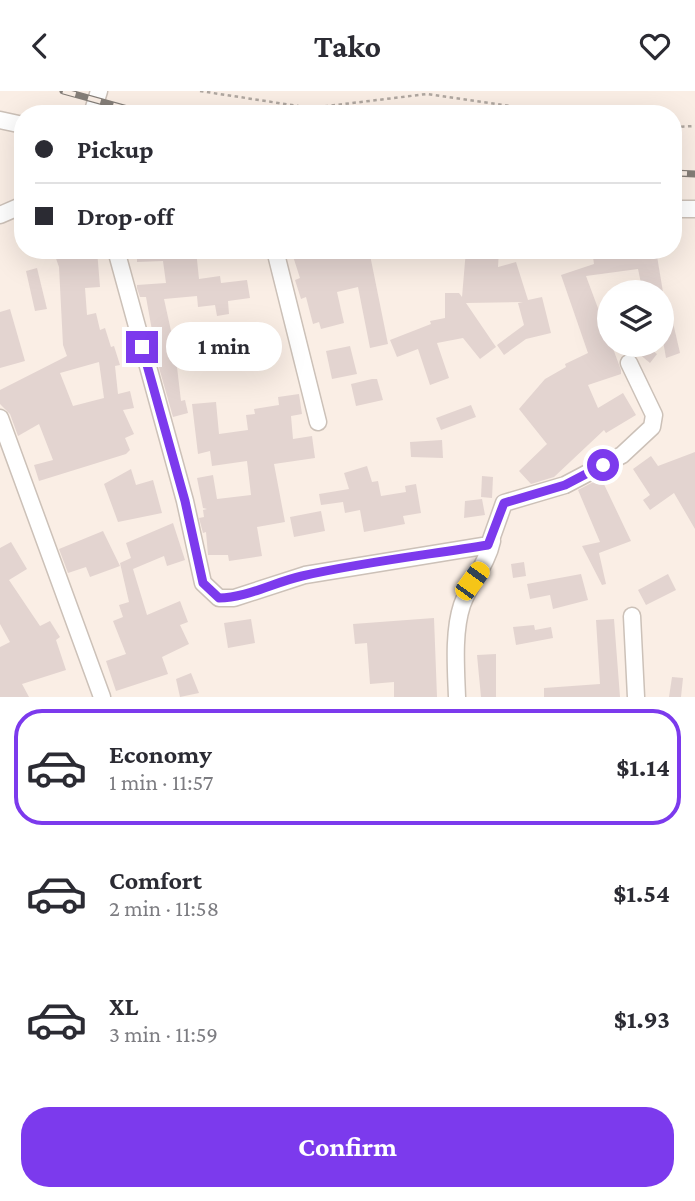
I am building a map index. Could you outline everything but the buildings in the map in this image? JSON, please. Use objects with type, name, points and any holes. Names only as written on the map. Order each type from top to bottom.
[{"type":"street","points":[[118,259],[185,501],[203,583],[210,592],[219,598],[233,598],[263,586],[304,575],[488,545],[492,541]]},
{"type":"street","points":[[277,259],[318,422]]},
{"type":"street","points":[[457,697],[461,608],[472,581],[488,558],[504,503],[565,485],[622,455],[652,427],[654,415],[629,363]]},
{"type":"street","points":[[0,418],[102,697]]},
{"type":"street","points":[[632,616],[636,697]]},
{"type":"path","points":[[200,91],[292,105]]},
{"type":"path","points":[[337,105],[427,94],[503,105]]},
{"type":"railway","points":[[63,91],[114,105]]},
{"type":"railway","points":[[682,173],[695,174]]},
{"type":"route","points":[[142,347],[185,501],[203,583],[219,598],[233,598],[263,586],[304,575],[488,545],[492,541],[500,508],[504,503],[565,485],[603,465]]}]
